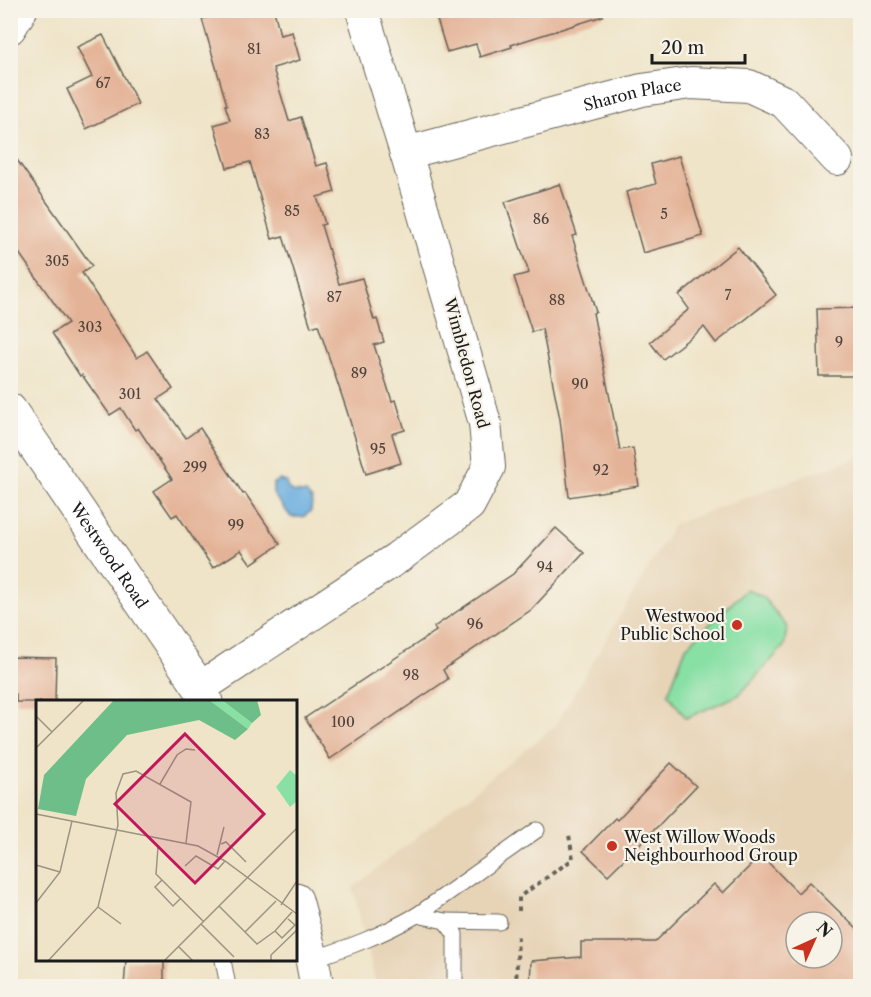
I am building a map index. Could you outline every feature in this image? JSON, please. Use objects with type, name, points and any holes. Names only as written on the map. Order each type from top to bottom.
[{"type":"street","points":[[10,28],[21,10]]},
{"type":"street","name":"Wimbledon Road","points":[[203,695],[470,505],[489,467],[485,423],[362,10]]},
{"type":"street","name":"Sharon Place","points":[[406,153],[642,90],[691,83],[749,86],[784,102],[837,159]]},
{"type":"street","name":"Westwood Road","points":[[10,410],[203,695]]},
{"type":"street","points":[[297,904],[315,973]]},
{"type":"lane","points":[[315,973],[355,945],[397,927],[417,915],[537,830]]},
{"type":"lane","points":[[417,915],[445,921],[499,922]]},
{"type":"lane","points":[[445,921],[455,934],[455,987]]},
{"type":"lane","points":[[223,961],[228,987]]},
{"type":"path","points":[[519,915],[519,897],[573,859],[568,835]]},
{"type":"path","points":[[516,987],[518,935]]},
{"type":"shaded area","name":"Westwood Public School","points":[[860,456],[860,986],[376,986],[353,888],[555,726],[674,524]]},
{"type":"green space","points":[[747,589],[763,597],[787,627],[784,646],[739,695],[686,718],[668,694],[686,647]]},
{"type":"water","points":[[279,480],[287,482],[287,487],[292,492],[306,493],[312,500],[311,511],[303,517],[291,517],[273,494],[273,484]]},
{"type":"building","points":[[234,10],[274,10],[280,35],[292,32],[300,60],[273,68],[289,121],[301,117],[316,166],[327,163],[335,192],[317,197],[325,224],[321,225],[339,284],[362,278],[374,320],[377,319],[384,342],[374,345],[392,401],[396,400],[405,430],[392,434],[401,463],[366,474],[318,325],[311,327],[283,236],[272,239],[250,162],[227,168],[214,125],[230,120],[202,19]]},
{"type":"building","points":[[434,10],[602,10],[603,16],[480,57],[476,44],[447,52]]},
{"type":"building","points":[[103,35],[138,104],[86,129],[67,89],[92,77],[77,47]]},
{"type":"building","points":[[10,150],[92,266],[82,273],[137,358],[147,351],[173,389],[158,399],[186,438],[200,428],[243,494],[245,493],[280,544],[251,564],[241,550],[213,568],[177,514],[172,517],[154,491],[172,479],[138,428],[135,430],[121,408],[110,415],[82,375],[80,376],[52,333],[68,323],[10,240]]},
{"type":"building","points":[[679,156],[703,236],[643,253],[626,192],[656,184],[651,164]]},
{"type":"building","points":[[560,184],[577,235],[572,236],[596,312],[593,313],[620,450],[633,448],[639,486],[569,497],[560,419],[542,329],[532,332],[514,277],[529,273],[505,202]]},
{"type":"building","points":[[738,247],[776,295],[716,343],[704,327],[663,359],[650,342],[689,309],[679,295]]},
{"type":"building","points":[[861,308],[861,376],[819,376],[817,309]]},
{"type":"building","points":[[556,528],[584,553],[531,610],[443,670],[448,679],[330,759],[305,718],[436,631],[434,627],[513,574]]},
{"type":"building","points":[[10,657],[56,658],[55,700],[16,702],[16,694],[10,694]]},
{"type":"building","points":[[671,763],[696,786],[608,875],[583,851],[615,818],[617,820]]},
{"type":"building","points":[[761,855],[798,893],[809,882],[838,910],[784,910],[784,970],[844,970],[844,916],[861,933],[861,987],[530,987],[531,961],[581,957],[581,942],[655,942],[714,884],[723,893]]},
{"type":"building","points":[[126,961],[164,961],[164,987],[124,987]]},
{"type":"place","name":"Westwood Public School","points":[[737,625]]},
{"type":"place","name":"West Willow Woods Neighbourhood Group","points":[[612,846]]}]
